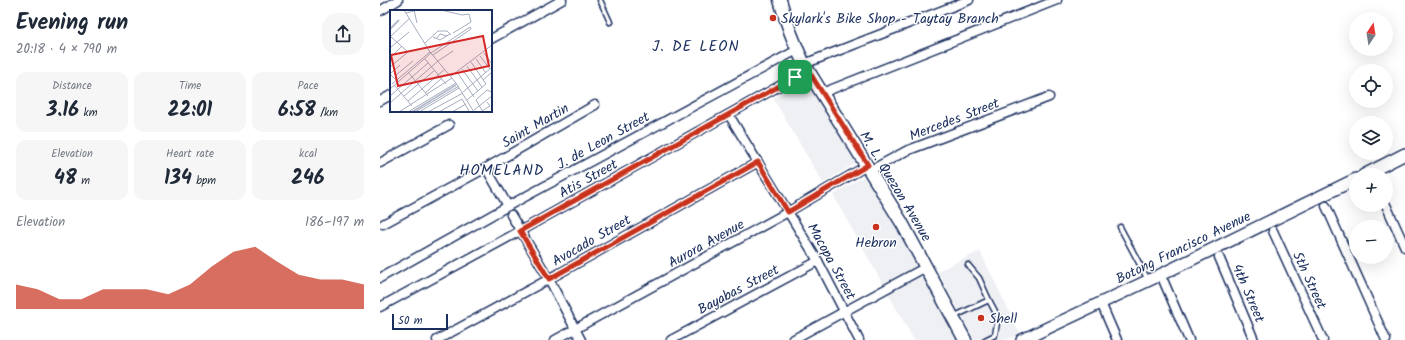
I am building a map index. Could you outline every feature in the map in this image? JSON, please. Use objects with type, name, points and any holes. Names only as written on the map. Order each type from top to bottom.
[{"type":"main road","name":"M. L. Quezon Avenue","points":[[780,0],[786,23],[806,67],[902,223],[965,340]]},
{"type":"street","points":[[380,11],[398,0]]},
{"type":"street","points":[[492,38],[562,0]]},
{"type":"street","name":"Atis Street","points":[[380,307],[729,115],[806,67],[968,0]]},
{"type":"street","points":[[822,93],[1057,0]]},
{"type":"street","name":"J. de Leon Street","points":[[380,278],[508,206],[797,50]]},
{"type":"street","points":[[380,101],[390,96]]},
{"type":"street","name":"Mercedes Street","points":[[869,168],[906,151],[1049,97]]},
{"type":"street","name":"Saint Martin","points":[[383,224],[486,168],[595,105]]},
{"type":"street","name":"Macopa Street","points":[[729,115],[818,260],[859,340]]},
{"type":"street","points":[[380,163],[449,125]]},
{"type":"street","points":[[1378,168],[1405,154]]},
{"type":"street","name":"Avocado Street","points":[[437,340],[758,162]]},
{"type":"street","points":[[486,168],[508,206]]},
{"type":"street","name":"Aurora Avenue","points":[[555,340],[869,168]]},
{"type":"street","name":"Botong Francisco Avenue","points":[[1022,340],[1042,335],[1101,303],[1349,182]]},
{"type":"street","points":[[1326,206],[1386,340]]},
{"type":"street","points":[[1389,212],[1405,247]]},
{"type":"street","points":[[511,215],[549,279],[581,340]]},
{"type":"street","name":"5th Street","points":[[1273,232],[1323,340]]},
{"type":"street","name":"4th Street","points":[[1219,257],[1254,340]]},
{"type":"street","name":"Bayabas Street","points":[[671,340],[818,260]]},
{"type":"street","points":[[792,340],[926,267]]},
{"type":"street","points":[[1164,282],[1189,340]]},
{"type":"street","points":[[1101,303],[1117,340]]},
{"type":"lane","points":[[600,0],[610,22]]},
{"type":"lane","points":[[1120,227],[1148,280]]},
{"type":"lane","points":[[968,265],[979,278],[998,317],[995,335],[985,340]]},
{"type":"lane","points":[[953,316],[989,300]]},
{"type":"shaded area","points":[[806,80],[856,163],[823,183],[773,98]]},
{"type":"shaded area","points":[[864,176],[924,275],[956,340],[914,340],[833,195]]},
{"type":"shaded area","points":[[980,251],[1020,334],[1006,340],[974,340],[938,271]]},
{"type":"place","name":"Skylark's Bike Shop - Taytay Branch","points":[[773,18]]},
{"type":"place","name":"Hebron","points":[[876,227]]},
{"type":"place","name":"Shell","points":[[981,318]]},
{"type":"district","name":"J. DE LEON","points":[[696,46]]},
{"type":"district","name":"HOMELAND","points":[[502,170]]},
{"type":"route","points":[[808,70],[868,165],[788,212],[758,162],[549,279],[520,231],[795,77],[808,70]]}]
